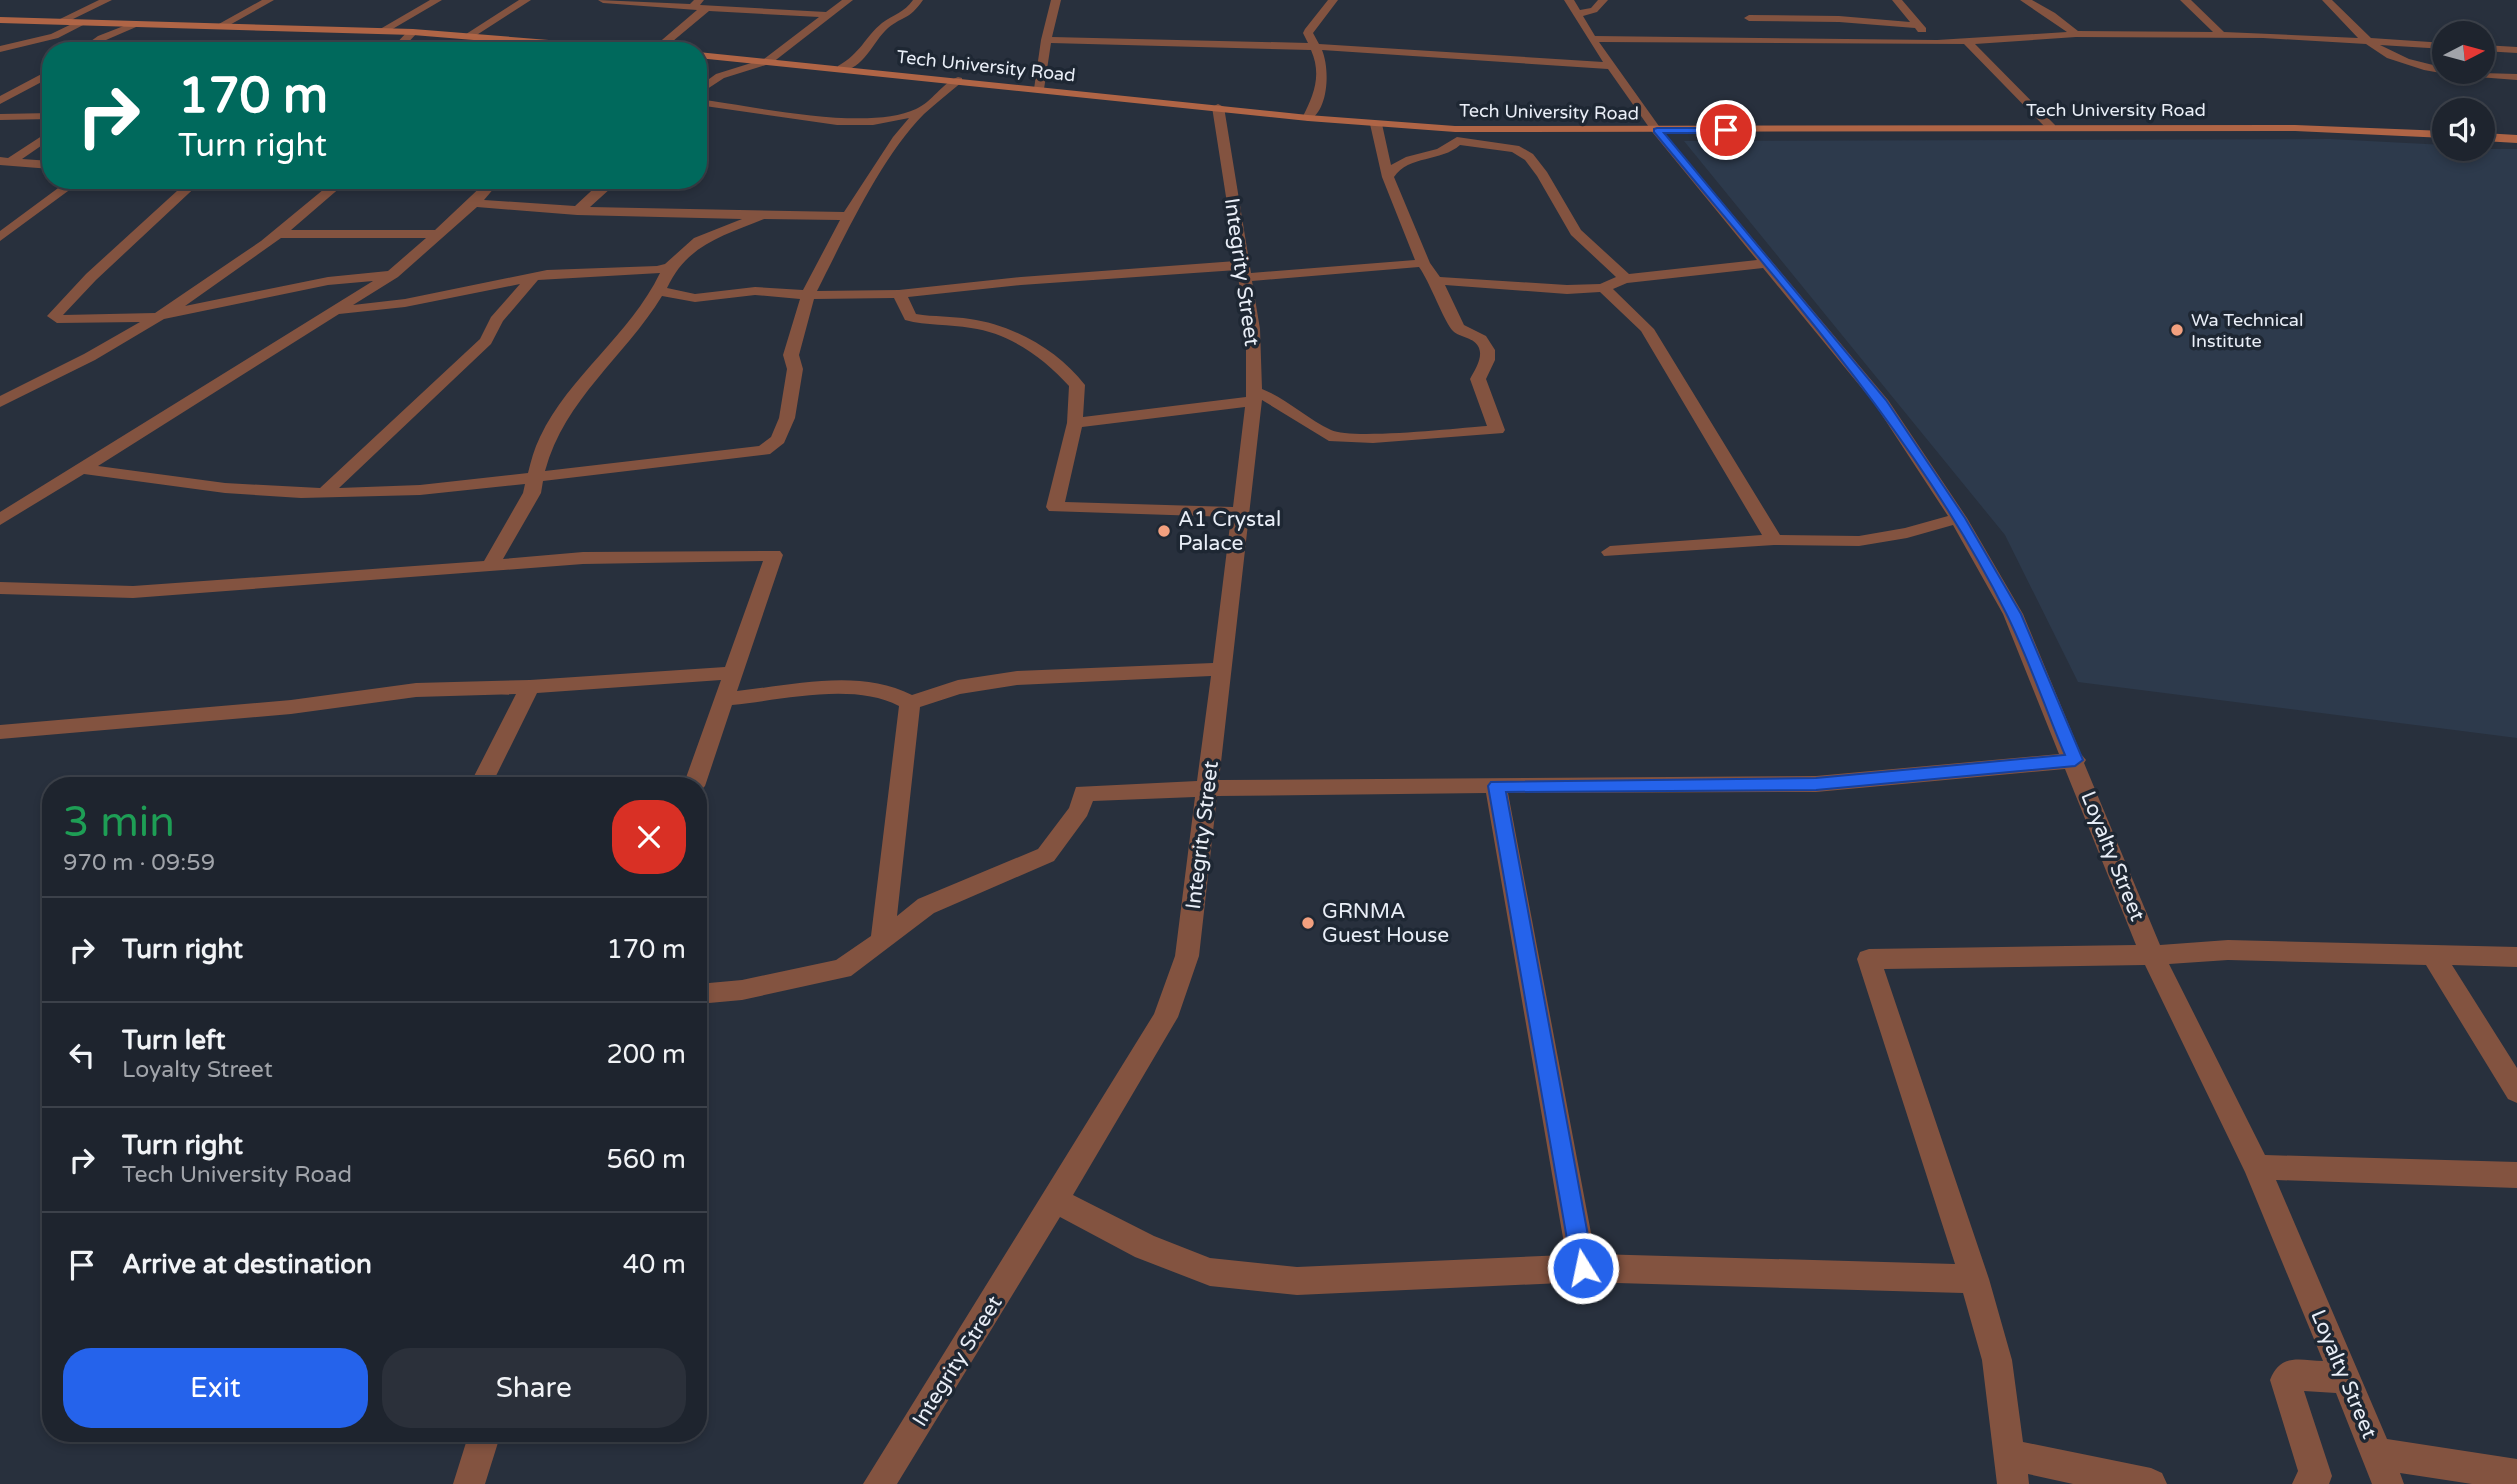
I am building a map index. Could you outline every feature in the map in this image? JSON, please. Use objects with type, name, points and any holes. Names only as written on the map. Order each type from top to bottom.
[{"type":"street","points":[[60,22],[107,0]]},
{"type":"street","points":[[222,25],[269,0]]},
{"type":"street","points":[[380,32],[437,0]]},
{"type":"street","points":[[468,36],[526,0]]},
{"type":"street","points":[[603,0],[828,15]]},
{"type":"street","points":[[707,85],[720,76],[768,61],[848,0]]},
{"type":"street","points":[[842,68],[858,59],[885,26],[908,14],[918,0]]},
{"type":"street","points":[[1039,89],[1046,40],[1056,0]]},
{"type":"street","points":[[1308,118],[1324,77],[1323,63],[1308,33],[1328,11],[1333,0]]},
{"type":"street","points":[[1573,7],[1594,10],[1602,0]]},
{"type":"street","points":[[1897,0],[1916,25],[1937,43]]},
{"type":"street","points":[[2025,0],[2052,15],[2076,34]]},
{"type":"street","points":[[2185,0],[2223,36]]},
{"type":"street","points":[[2327,0],[2365,41],[2389,57],[2432,68]]},
{"type":"street","points":[[663,42],[698,5]]},
{"type":"street","name":"Loyalty Street","points":[[1573,7],[1592,39],[1657,131],[1880,400],[1958,518],[2014,614],[2152,956],[2257,1167],[2388,1484]]},
{"type":"street","points":[[1757,41],[1746,13],[1916,25]]},
{"type":"street","points":[[0,20],[413,32],[541,42]]},
{"type":"street","points":[[0,49],[54,36],[84,22]]},
{"type":"street","points":[[99,42],[138,24]]},
{"type":"street","points":[[403,42],[413,32]]},
{"type":"street","points":[[1592,39],[1937,43],[2076,34],[2223,36],[2432,45]]},
{"type":"street","points":[[54,36],[60,42]]},
{"type":"street","points":[[1046,40],[1316,47],[1611,66]]},
{"type":"street","points":[[1967,41],[2051,127]]},
{"type":"street","points":[[2496,49],[2517,50]]},
{"type":"street","points":[[2500,49],[2517,62]]},
{"type":"street","name":"Tech University Road","points":[[707,56],[1218,107],[1456,135],[2051,127],[2295,128],[2432,134]]},
{"type":"street","points":[[2496,75],[2517,77]]},
{"type":"street","points":[[0,102],[42,77]]},
{"type":"street","points":[[81,469],[227,488],[324,493],[477,486],[764,450],[778,440],[788,418],[795,369],[791,355],[808,295],[848,216],[900,137],[920,112],[958,80]]},
{"type":"street","points":[[0,91],[15,91]]},
{"type":"street","points":[[707,103],[837,122],[873,122],[920,112]]},
{"type":"street","name":"Integrity Street","points":[[879,1484],[1165,1017],[1187,956],[1208,787],[1219,669],[1254,396],[1253,329],[1218,107]]},
{"type":"street","points":[[0,117],[42,116]]},
{"type":"street","points":[[1075,423],[1254,396],[1277,401],[1329,436],[1373,439],[1497,430],[1478,379],[1487,360],[1488,350],[1481,339],[1458,328],[1436,281],[1423,263],[1388,177],[1376,124]]},
{"type":"street","points":[[1388,177],[1394,167],[1445,151],[1456,135],[1505,147],[1529,157],[1543,175],[1576,232],[1621,272],[1624,279]]},
{"type":"street","points":[[6,161],[42,138]]},
{"type":"street","points":[[2495,138],[2517,139]]},
{"type":"street","points":[[6,161],[42,164]]},
{"type":"street","points":[[0,237],[65,189]]},
{"type":"street","points":[[187,189],[146,225],[54,316],[57,319],[155,317],[328,281],[393,274]]},
{"type":"street","points":[[0,401],[68,369],[239,264],[333,189]]},
{"type":"street","points":[[3,516],[393,274],[487,189]]},
{"type":"street","points":[[577,211],[603,189]]},
{"type":"street","points":[[474,203],[577,211],[848,216]]},
{"type":"street","points":[[491,565],[532,493],[549,433],[659,291],[670,267],[699,241],[760,216]]},
{"type":"street","points":[[277,234],[439,234]]},
{"type":"street","points":[[659,291],[695,298],[755,291],[808,295],[899,294],[1021,281],[1423,263]]},
{"type":"street","points":[[1436,281],[1506,284],[1537,289],[1604,288],[1624,279],[1767,263]]},
{"type":"street","points":[[337,311],[405,303],[548,274],[657,270],[670,267]]},
{"type":"street","points":[[324,493],[486,341],[496,320],[533,277]]},
{"type":"street","points":[[1604,288],[1647,329],[1774,540]]},
{"type":"street","points":[[899,294],[910,317],[931,323],[971,323],[1033,346],[1068,373],[1077,385],[1075,423],[1055,507],[1240,512]]},
{"type":"street","points":[[1610,552],[1774,540],[1859,541],[1908,533],[1958,518]]},
{"type":"street","points":[[0,588],[133,592],[583,558],[774,555],[697,777]]},
{"type":"street","points":[[723,699],[850,687],[887,691],[910,703],[958,687],[1017,678],[1219,669]]},
{"type":"street","points":[[0,732],[291,707],[416,690],[530,687],[731,673]]},
{"type":"street","points":[[485,777],[530,687]]},
{"type":"street","points":[[882,941],[910,703]]},
{"type":"street","points":[[707,993],[742,990],[842,969],[926,906],[1046,855],[1079,810],[1084,793],[1208,787],[1816,784],[2075,760]]},
{"type":"street","points":[[1496,786],[1583,1268]]},
{"type":"street","points":[[2151,1484],[2012,1470],[1997,1360],[1974,1279],[1869,959],[2152,956],[2228,950],[2517,957]]},
{"type":"street","points":[[2432,954],[2517,1091]]},
{"type":"street","points":[[2257,1167],[2517,1175]]},
{"type":"street","points":[[1055,1200],[1145,1247],[1210,1272],[1297,1281],[1583,1268],[1974,1279]]},
{"type":"street","points":[[2308,1484],[2316,1476],[2285,1380],[2290,1375],[2346,1378]]},
{"type":"street","points":[[469,1484],[482,1442]]},
{"type":"street","points":[[2377,1452],[2517,1475]]},
{"type":"shaded area","name":"Wa Technical Institute","points":[[2330,139],[2432,144],[2432,161],[2495,161],[2495,149],[2517,149],[2517,738],[2078,682],[2005,535],[1684,141]]},
{"type":"place","name":"Wa Technical Institute","points":[[2177,330]]},
{"type":"place","name":"A1 Crystal Palace","points":[[1164,531]]},
{"type":"place","name":"GRNMA Guest House","points":[[1308,923]]},
{"type":"route","points":[[1583,1268],[1496,786],[1816,784],[2075,760],[2014,614],[1958,518],[1880,400],[1657,131],[1726,130]]}]
